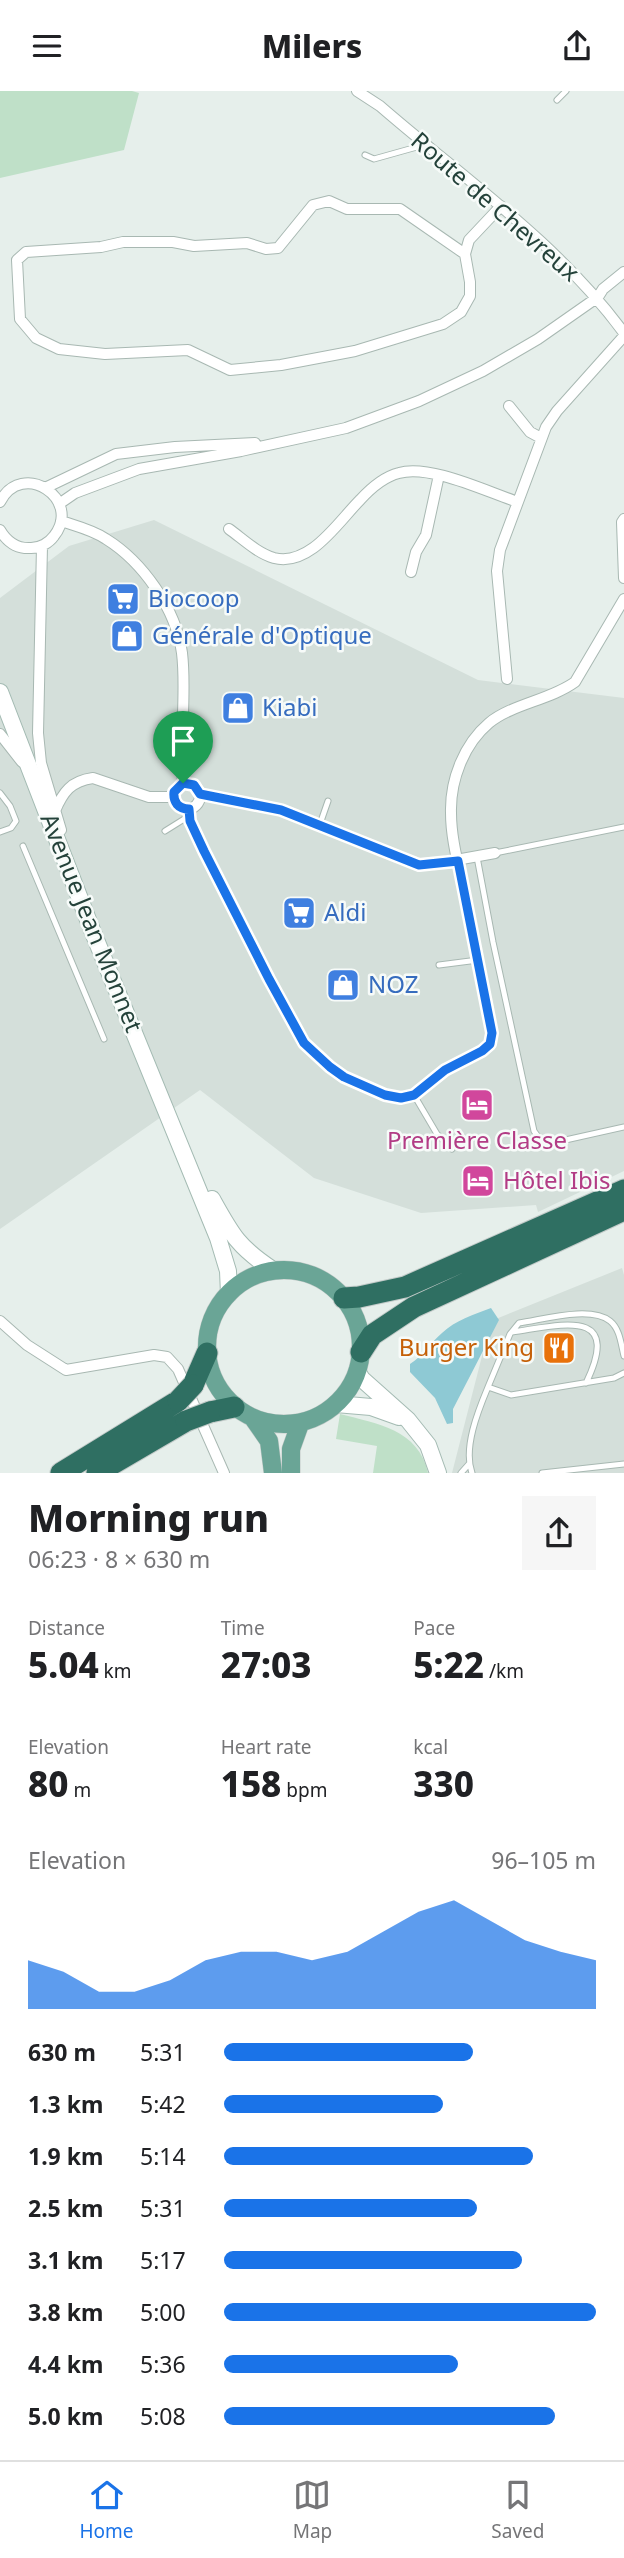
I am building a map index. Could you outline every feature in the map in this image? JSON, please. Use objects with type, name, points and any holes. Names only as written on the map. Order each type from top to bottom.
[{"type":"highway","points":[[344,1298],[405,1287],[624,1190]]},
{"type":"highway","points":[[359,1362],[372,1335],[414,1307],[624,1210]]},
{"type":"highway","points":[[61,1473],[178,1401],[193,1385],[207,1353]]},
{"type":"highway","points":[[97,1473],[186,1421],[210,1412],[244,1413]]},
{"type":"main road","name":"Avenue Jean Monnet","points":[[0,692],[92,930],[185,1153],[228,1271],[229,1294]]},
{"type":"main road","name":"Avenue Jean Monnet","points":[[185,1153],[234,1239],[250,1255],[273,1270]]},
{"type":"main road","points":[[273,1473],[269,1441],[214,1383],[207,1353],[208,1331],[215,1312],[229,1294],[247,1278],[273,1270],[297,1271],[322,1279],[344,1298],[358,1323],[362,1379],[408,1420],[428,1444],[438,1473]]},
{"type":"main road","points":[[244,1413],[280,1426],[300,1424],[322,1415],[336,1404],[359,1362]]},
{"type":"main road","points":[[336,1404],[371,1408],[408,1420]]},
{"type":"main road","points":[[291,1473],[291,1449],[300,1424]]},
{"type":"street","name":"Route de Chevreux","points":[[357,91],[380,106],[501,206],[598,297],[624,334]]},
{"type":"street","points":[[465,254],[400,209],[347,209],[329,201],[313,205],[278,248],[266,249],[247,243],[194,246],[173,242],[123,242],[101,247],[26,252],[17,260],[20,319],[36,338],[59,349],[105,354],[188,350],[230,370],[281,365],[355,351],[443,324],[461,312],[470,296],[465,254],[469,240],[501,206]]},
{"type":"street","points":[[59,505],[75,493],[139,470],[346,428],[419,401],[483,371],[538,339],[598,297],[603,289],[624,272]]},
{"type":"street","points":[[507,679],[497,571],[500,550],[541,438],[557,411],[624,334]]},
{"type":"street","points":[[509,406],[530,432],[541,438]]},
{"type":"street","points":[[45,488],[116,454],[176,447],[275,442]]},
{"type":"street","points":[[229,529],[252,547],[275,558],[293,558],[314,548],[380,482],[409,471],[439,475],[518,502]]},
{"type":"street","points":[[411,572],[416,552],[426,535],[439,475]]},
{"type":"street","points":[[0,502],[5,488],[27,483],[45,488],[56,498],[61,521],[55,536],[42,546],[27,548],[12,544],[0,547]]},
{"type":"street","points":[[624,519],[624,578]]},
{"type":"street","points":[[61,521],[105,537],[132,558],[171,615],[182,652],[183,783]]},
{"type":"street","points":[[0,530],[12,544]]},
{"type":"street","points":[[42,546],[38,733],[41,763],[92,930]]},
{"type":"street","points":[[495,853],[458,861],[419,865],[281,810],[200,794],[194,785],[183,783],[176,788],[173,797],[177,805],[189,813],[204,851],[239,921],[304,1043],[344,1077],[385,1095],[401,1098],[414,1095],[445,1070],[482,1051],[490,1044],[492,1033],[458,861],[451,812],[458,771],[466,751],[491,721],[563,691],[576,682],[624,599]]},
{"type":"street","points":[[0,734],[33,776]]},
{"type":"street","points":[[55,811],[62,793],[83,779],[93,778],[149,797],[173,797]]},
{"type":"street","points":[[189,813],[198,802],[200,794]]},
{"type":"street","points":[[0,1321],[27,1345],[65,1370],[154,1355],[167,1357],[177,1369],[222,1473]]},
{"type":"lane","points":[[557,100],[566,91]]},
{"type":"lane","points":[[365,155],[374,159],[424,145]]},
{"type":"lane","points":[[0,793],[10,806],[16,821],[11,828],[0,832]]},
{"type":"lane","points":[[320,824],[328,801]]},
{"type":"lane","points":[[164,831],[189,813]]},
{"type":"lane","points":[[495,853],[624,827]]},
{"type":"lane","points":[[23,846],[104,1039]]},
{"type":"lane","points":[[477,857],[534,1131],[539,1138],[552,1143],[624,1127]]},
{"type":"lane","points":[[439,965],[478,960]]},
{"type":"lane","points":[[414,1095],[437,1133],[452,1149]]},
{"type":"lane","points":[[472,1473],[469,1464],[475,1420],[512,1332],[519,1323],[583,1313],[596,1315],[610,1321],[619,1335],[624,1356]]},
{"type":"lane","points":[[512,1332],[580,1323],[592,1326],[602,1337],[604,1353],[586,1383]]},
{"type":"lane","points":[[488,1387],[512,1395],[614,1378],[624,1373]]},
{"type":"lane","points":[[461,1473],[469,1464]]},
{"type":"lane","points":[[542,1473],[624,1464]]},
{"type":"shaded area","points":[[154,520],[478,680],[624,698],[624,1171],[538,1212],[536,1205],[421,1213],[314,1178],[200,1090],[0,1229],[0,598],[69,546]]},
{"type":"shaded area","points":[[622,1268],[624,1473],[452,1473],[491,1321]]},
{"type":"green space","points":[[0,91],[139,93],[124,150],[0,178]]},
{"type":"green space","points":[[340,1414],[382,1425],[406,1438],[423,1458],[428,1473],[373,1473],[377,1446],[336,1439]]},
{"type":"water","points":[[491,1308],[499,1320],[453,1409],[453,1423],[447,1424],[435,1398],[410,1372],[410,1364],[447,1328]]},
{"type":"place","name":"Biocoop","points":[[123,599]]},
{"type":"place","name":"Générale d'Optique","points":[[127,636]]},
{"type":"place","name":"Kiabi","points":[[238,708]]},
{"type":"place","name":"Aldi","points":[[299,913]]},
{"type":"place","name":"NOZ","points":[[343,985]]},
{"type":"place","name":"Première Classe","points":[[477,1105]]},
{"type":"place","name":"Hôtel Ibis","points":[[478,1181]]},
{"type":"place","name":"Burger King","points":[[559,1348]]},
{"type":"route","points":[[183,783],[194,785],[200,794],[281,810],[419,865],[458,861],[492,1033],[490,1044],[445,1070],[414,1095],[401,1098],[385,1095],[344,1077],[330,1067],[304,1043],[204,851],[190,821],[189,809],[180,808],[174,801],[176,788],[183,783]]}]
